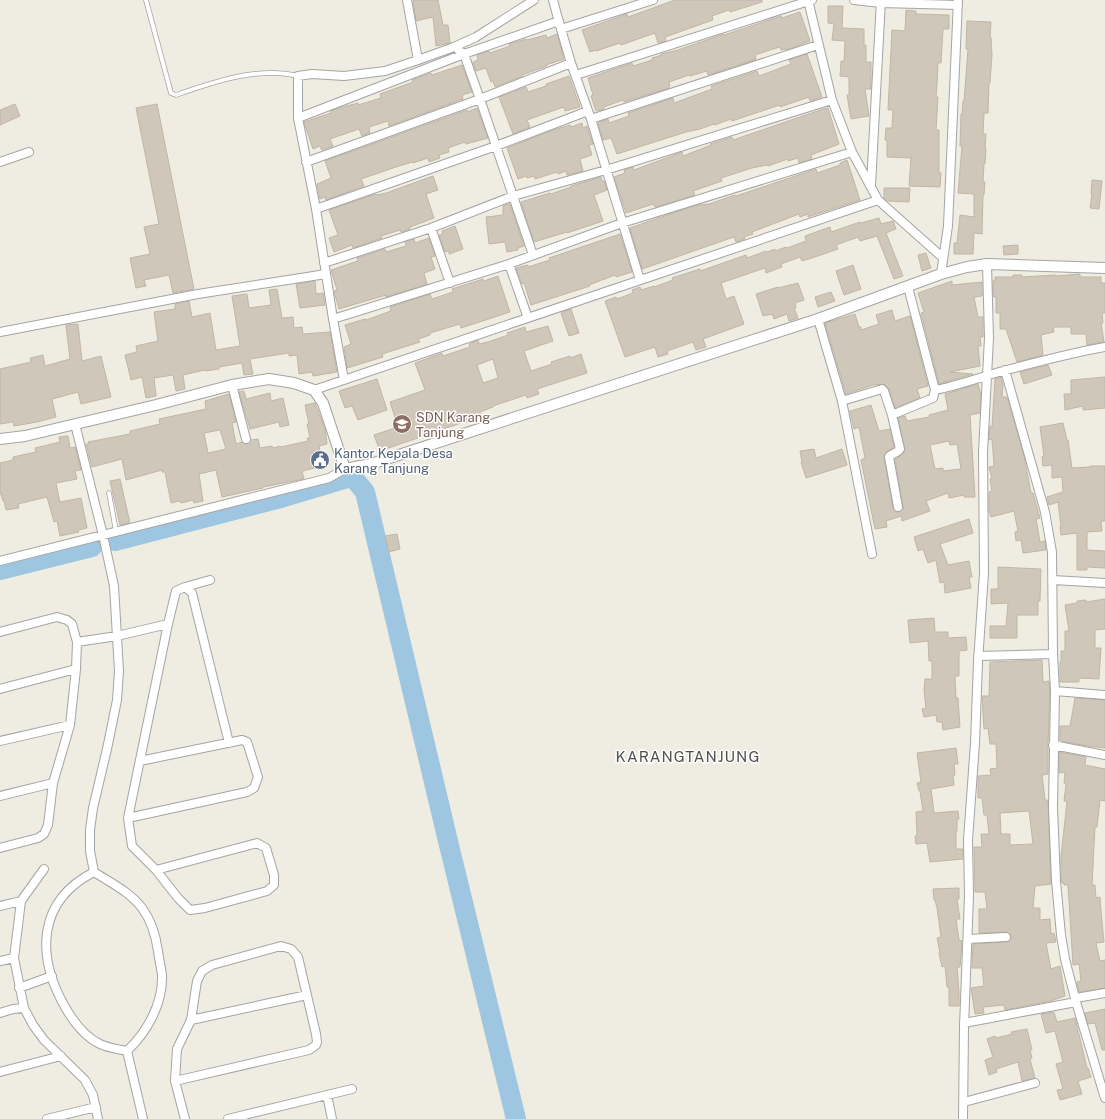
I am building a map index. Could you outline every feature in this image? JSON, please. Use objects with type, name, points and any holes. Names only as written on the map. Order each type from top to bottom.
[{"type":"street","points":[[407,0],[418,60]]},
{"type":"street","points":[[344,380],[316,209],[298,118],[298,76],[312,74],[344,76],[385,70],[418,60],[476,37],[534,0]]},
{"type":"street","points":[[553,0],[571,63],[590,115],[640,280]]},
{"type":"street","points":[[298,118],[464,54],[560,25],[653,0]]},
{"type":"street","points":[[576,75],[810,0],[818,45],[832,100],[852,152],[878,200],[942,257]]},
{"type":"street","points":[[854,0],[958,2],[948,226],[942,257],[941,274]]},
{"type":"street","points":[[871,185],[881,1]]},
{"type":"street","points":[[316,209],[590,115],[818,45]]},
{"type":"street","points":[[454,47],[464,54],[533,255]]},
{"type":"street","points":[[306,162],[480,99],[571,63]]},
{"type":"street","points":[[324,263],[431,228],[513,196],[606,170],[832,100]]},
{"type":"street","points":[[0,162],[29,152]]},
{"type":"street","points":[[333,319],[509,264],[622,223],[852,152]]},
{"type":"street","points":[[314,390],[878,200]]},
{"type":"street","points":[[431,228],[450,283]]},
{"type":"street","points":[[509,264],[528,318]]},
{"type":"street","points":[[963,1119],[964,1023],[968,939],[968,840],[984,573],[982,452],[989,338],[988,264]]},
{"type":"street","points":[[0,561],[329,478],[344,469],[371,464],[818,319],[941,274],[968,267],[988,264],[1105,268]]},
{"type":"street","points":[[0,332],[198,294],[326,274]]},
{"type":"street","points":[[892,415],[933,398],[935,390],[908,287]]},
{"type":"street","points":[[818,319],[842,401],[872,554]]},
{"type":"street","points":[[935,390],[1005,370],[1105,347]]},
{"type":"street","points":[[1005,370],[1045,512],[1052,552],[1053,654],[1055,691],[1053,808],[1056,881],[1061,935],[1065,959],[1076,1000],[1105,1098]]},
{"type":"street","points":[[0,439],[25,436],[232,385],[270,379],[294,382],[314,390],[323,402],[344,469]]},
{"type":"street","points":[[232,385],[246,439]]},
{"type":"street","points":[[842,401],[882,389],[884,391],[892,415],[900,449],[899,452],[888,457],[898,507]]},
{"type":"street","points":[[75,424],[103,535],[114,586],[119,671],[117,700],[93,808],[90,830],[90,851],[94,872],[128,893],[143,909],[152,927],[157,944],[162,976],[159,997],[150,1022],[138,1041],[127,1051]]},
{"type":"street","points":[[156,870],[257,843],[266,848],[274,875],[274,885],[267,891],[205,908],[190,910],[178,898],[156,870],[132,846],[128,818],[176,591],[210,580]]},
{"type":"street","points":[[1053,580],[1105,583]]},
{"type":"street","points":[[185,587],[192,593],[229,742]]},
{"type":"street","points":[[0,632],[56,617],[67,620],[72,624],[77,642],[76,669],[70,725],[53,783],[48,825],[44,834],[38,838],[0,848]]},
{"type":"street","points":[[77,642],[117,636],[168,624]]},
{"type":"street","points":[[978,656],[1053,654]]},
{"type":"street","points":[[0,689],[76,669]]},
{"type":"street","points":[[1055,691],[1105,695]]},
{"type":"street","points":[[0,741],[70,725]]},
{"type":"street","points":[[128,818],[247,792],[254,788],[258,777],[247,742],[242,740],[140,760]]},
{"type":"street","points":[[1053,745],[1105,755]]},
{"type":"street","points":[[0,796],[53,783]]},
{"type":"street","points":[[44,869],[21,901],[14,958],[19,988],[24,1008],[33,1025],[44,1040],[85,1080],[93,1095],[98,1119]]},
{"type":"street","points":[[94,872],[67,890],[56,905],[48,925],[45,943],[47,955],[52,976],[61,1000],[83,1032],[100,1044],[127,1051]]},
{"type":"street","points":[[0,906],[21,901]]},
{"type":"street","points":[[968,939],[1006,937]]},
{"type":"street","points":[[174,1081],[309,1050],[316,1045],[317,1042],[298,958],[291,949],[281,946],[212,965],[202,971],[197,981],[191,1020],[176,1049],[174,1081],[185,1119]]},
{"type":"street","points":[[0,961],[14,958]]},
{"type":"street","points":[[19,988],[52,976]]},
{"type":"street","points":[[964,1023],[1105,993]]},
{"type":"street","points":[[191,1020],[307,995]]},
{"type":"street","points":[[0,1013],[13,1009],[24,1008]]},
{"type":"street","points":[[127,1051],[143,1119]]},
{"type":"street","points":[[0,1072],[61,1056]]},
{"type":"street","points":[[964,1102],[1036,1083]]},
{"type":"street","points":[[228,1119],[352,1089]]},
{"type":"street","points":[[327,1095],[332,1119]]},
{"type":"street","points":[[47,1119],[96,1107]]},
{"type":"lane","points":[[146,0],[171,93],[173,95],[176,96],[202,86],[257,73],[286,73],[298,76]]},
{"type":"lane","points":[[109,493],[116,532]]},
{"type":"building","points":[[413,0],[438,0],[443,25],[448,25],[450,43],[436,46],[433,17],[416,21]]},
{"type":"building","points":[[675,0],[762,0],[762,2],[712,16],[713,20],[665,37],[666,41],[658,43],[655,33],[621,45],[620,43],[590,52],[582,30],[627,14],[628,17]]},
{"type":"building","points":[[828,6],[843,6],[842,28],[864,29],[866,62],[871,62],[871,89],[865,89],[869,116],[851,119],[847,95],[849,95],[849,77],[840,76],[841,61],[844,61],[845,41],[832,40],[834,24],[828,23]]},
{"type":"building","points":[[906,10],[916,11],[916,14],[949,15],[949,29],[943,29],[941,63],[938,63],[936,97],[938,97],[936,130],[939,130],[939,173],[941,173],[940,187],[909,186],[911,158],[887,157],[887,140],[885,140],[886,128],[892,128],[893,110],[888,110],[892,30],[905,31]]},
{"type":"building","points":[[800,12],[810,41],[786,50],[781,50],[780,47],[755,55],[756,59],[754,60],[708,75],[707,71],[689,75],[669,82],[669,88],[624,102],[623,100],[596,111],[591,96],[593,95],[588,78],[632,63],[633,66],[652,60],[652,58],[662,55],[661,54],[678,50],[781,16],[782,18]]},
{"type":"building","points":[[967,21],[991,22],[990,37],[992,55],[988,113],[984,113],[983,134],[986,134],[983,182],[985,182],[983,195],[982,234],[974,233],[973,254],[954,254],[954,243],[957,243],[960,215],[974,217],[974,194],[958,193],[962,146],[960,146],[961,114],[964,101],[968,49],[966,49]]},
{"type":"building","points":[[557,34],[564,59],[546,65],[547,66],[495,87],[493,81],[491,82],[486,68],[476,71],[473,62],[478,60],[477,55],[489,51],[490,53],[510,46],[509,44],[526,39],[546,35],[547,38]]},
{"type":"building","points":[[807,54],[822,97],[810,101],[809,97],[780,107],[780,105],[732,121],[731,119],[617,154],[611,138],[603,140],[598,123],[600,122],[608,119],[609,123],[629,116],[628,113],[673,98],[674,103],[712,89],[711,86],[757,71],[759,76],[791,64],[789,60]]},
{"type":"building","points":[[462,65],[472,92],[462,95],[463,99],[389,126],[388,121],[369,127],[370,133],[362,136],[359,129],[330,139],[333,146],[322,150],[320,146],[313,149],[304,122],[331,113],[331,111],[339,108],[358,103],[358,105],[381,98],[380,94],[413,82],[412,80],[431,73],[432,75]]},
{"type":"building","points":[[569,76],[580,107],[565,111],[564,107],[527,120],[530,127],[513,134],[499,97],[526,87],[528,92]]},
{"type":"building","points":[[15,104],[20,116],[0,125],[0,110]]},
{"type":"building","points":[[157,104],[194,289],[173,293],[169,275],[144,280],[146,286],[136,288],[130,258],[150,254],[144,227],[159,224],[136,108]]},
{"type":"building","points":[[477,108],[488,138],[466,144],[465,142],[448,148],[449,152],[439,155],[440,158],[429,162],[428,158],[361,179],[364,186],[326,200],[325,197],[320,199],[317,184],[331,178],[325,161],[467,110],[467,112]]},
{"type":"building","points":[[828,108],[839,144],[811,155],[812,159],[799,163],[798,158],[788,161],[788,159],[768,166],[752,168],[721,178],[722,181],[693,191],[695,195],[655,207],[653,204],[626,213],[614,177],[625,173],[624,170],[633,167],[634,170],[682,152],[683,156],[711,145],[710,144],[732,137],[733,140]]},
{"type":"building","points":[[582,123],[583,128],[587,126],[593,144],[589,145],[592,155],[580,159],[583,171],[567,175],[566,171],[558,174],[557,172],[535,179],[534,176],[527,178],[526,176],[518,179],[507,148],[553,130],[570,125],[571,127]]},
{"type":"building","points":[[847,160],[860,200],[808,217],[808,214],[800,217],[799,214],[752,232],[753,234],[744,237],[745,239],[736,242],[734,237],[642,269],[630,228],[698,205],[709,204],[735,195],[736,196],[816,169],[817,173],[840,165],[840,163]]},
{"type":"building","points":[[433,176],[438,190],[426,194],[434,218],[410,227],[410,229],[401,232],[400,230],[353,248],[352,245],[334,252],[329,238],[338,235],[329,210],[376,194],[386,193]]},
{"type":"building","points":[[601,177],[607,190],[594,195],[603,221],[534,242],[521,202],[550,193],[551,194]]},
{"type":"building","points":[[1092,180],[1102,181],[1099,209],[1090,208]]},
{"type":"building","points":[[884,188],[910,188],[909,202],[888,201],[884,198]]},
{"type":"building","points":[[510,204],[524,246],[518,248],[518,250],[507,252],[505,242],[489,244],[486,217],[503,215],[503,206]]},
{"type":"building","points":[[879,218],[881,224],[893,221],[896,229],[886,233],[903,276],[894,279],[877,236],[860,241],[858,237],[836,245],[838,249],[812,258],[802,261],[800,257],[781,264],[782,267],[766,273],[765,268],[721,283],[726,299],[734,296],[744,324],[703,339],[706,347],[696,350],[693,342],[667,351],[668,354],[658,357],[655,347],[625,357],[605,301],[616,297],[617,299],[633,293],[632,290],[640,287],[641,290],[654,287],[673,280],[672,278],[700,269],[700,271],[746,255],[747,258],[766,251],[775,249],[775,251],[786,247],[787,248],[806,241],[805,236],[830,227],[831,232],[860,222]]},
{"type":"building","points":[[455,226],[463,249],[449,254],[449,251],[445,252],[439,235],[443,234],[442,231]]},
{"type":"building","points":[[620,234],[632,272],[616,277],[615,275],[589,285],[590,286],[531,305],[524,283],[522,284],[516,268],[528,265],[528,267],[550,260],[549,258]]},
{"type":"building","points":[[429,238],[435,256],[431,257],[435,269],[424,273],[427,284],[386,297],[386,295],[339,309],[334,291],[337,290],[331,270],[358,261],[357,258],[385,249],[386,252],[406,246],[405,242],[414,239],[415,243]]},
{"type":"building","points":[[1018,245],[1018,254],[1004,255],[1003,246]]},
{"type":"building","points":[[926,253],[931,268],[922,271],[918,255]]},
{"type":"building","points":[[853,265],[861,289],[844,295],[836,271]]},
{"type":"building","points":[[1080,274],[1080,277],[1101,277],[1101,283],[1105,283],[1105,313],[1102,313],[1103,323],[1101,323],[1104,342],[1087,345],[1086,334],[1071,334],[1071,327],[1053,327],[1054,332],[1041,335],[1043,355],[1017,362],[1006,329],[1000,329],[1000,313],[996,313],[996,297],[993,295],[993,281],[995,280],[995,277],[1013,277],[1013,275],[1022,275],[1022,277]]},
{"type":"building","points":[[498,276],[510,312],[461,328],[460,324],[430,333],[430,335],[418,339],[420,342],[382,354],[383,357],[347,368],[344,347],[351,344],[345,325],[365,319],[366,320],[391,311],[390,307],[430,294],[432,299],[453,292],[452,289]]},
{"type":"building","points":[[315,281],[316,294],[323,293],[325,305],[300,308],[296,284]]},
{"type":"building","points":[[952,281],[952,285],[982,282],[982,296],[974,297],[978,317],[983,317],[983,337],[980,337],[981,346],[978,346],[980,366],[950,372],[973,374],[939,384],[921,313],[924,312],[918,293]]},
{"type":"building","points":[[798,283],[804,300],[795,303],[796,308],[794,308],[798,318],[789,321],[787,314],[774,319],[772,314],[763,316],[756,294]]},
{"type":"building","points":[[277,289],[282,318],[293,317],[294,328],[302,327],[303,334],[330,332],[337,372],[313,376],[312,372],[299,374],[297,355],[289,356],[289,353],[250,359],[253,374],[244,375],[242,363],[219,367],[219,369],[205,370],[183,375],[185,389],[176,391],[173,375],[154,378],[156,396],[146,398],[142,377],[131,380],[125,355],[137,352],[136,346],[158,341],[154,312],[175,309],[175,304],[189,301],[192,317],[210,313],[216,350],[240,346],[232,296],[247,294],[249,308],[271,305],[269,290]]},
{"type":"building","points":[[831,292],[835,301],[818,307],[815,297]]},
{"type":"building","points":[[571,309],[579,333],[569,336],[561,313]]},
{"type":"building","points":[[892,310],[895,321],[910,316],[928,386],[917,389],[920,398],[895,408],[889,389],[884,384],[873,385],[846,394],[825,323],[855,314],[861,330],[879,324],[876,315]]},
{"type":"building","points":[[78,324],[82,361],[101,356],[111,397],[81,404],[78,392],[52,399],[56,417],[14,426],[13,422],[0,424],[0,369],[31,362],[30,358],[43,355],[45,366],[70,359],[66,325]]},
{"type":"building","points":[[548,326],[553,341],[524,351],[531,371],[552,364],[551,362],[570,356],[571,358],[581,354],[587,373],[537,389],[539,394],[527,398],[526,395],[493,406],[472,417],[473,420],[380,451],[374,435],[398,427],[390,402],[425,390],[415,363],[442,353],[443,356],[470,347],[469,344],[478,340],[479,344],[488,342],[508,335],[507,333],[525,327],[526,332]],"holes":[[[493,359],[498,378],[483,383],[477,365]]]},
{"type":"building","points":[[1048,365],[1052,375],[1024,384],[1020,372]]},
{"type":"building","points":[[1001,377],[1003,385],[1002,397],[1007,397],[1024,456],[1031,493],[1033,493],[1040,518],[1036,519],[1040,542],[1045,541],[1046,550],[1023,553],[1021,540],[1016,541],[1015,532],[1018,531],[1014,511],[991,517],[989,511],[989,492],[992,491],[990,479],[992,479],[989,467],[994,466],[992,439],[989,440],[990,426],[992,427],[995,379]]},
{"type":"building","points":[[1105,377],[1105,408],[1083,410],[1083,406],[1065,410],[1064,394],[1071,394],[1071,380]]},
{"type":"building","points":[[377,379],[387,410],[358,420],[352,406],[345,408],[339,391]]},
{"type":"building","points":[[978,384],[981,394],[980,413],[970,415],[975,497],[964,497],[964,495],[949,498],[948,493],[926,501],[930,511],[902,521],[901,516],[886,521],[887,527],[875,529],[861,460],[865,458],[859,427],[854,429],[850,411],[871,405],[879,431],[890,429],[894,447],[886,452],[884,458],[893,508],[896,512],[899,512],[903,509],[903,506],[895,459],[902,455],[905,450],[898,418],[905,416],[907,421],[929,417],[929,415],[948,410],[945,394]],"holes":[[[949,441],[950,445],[957,444],[961,469],[943,471],[943,468],[935,469],[930,445]]]},
{"type":"building","points":[[244,391],[246,399],[270,393],[271,401],[283,398],[289,425],[280,427],[279,422],[250,429],[239,392]]},
{"type":"building","points":[[229,394],[236,422],[232,423],[236,444],[242,442],[247,444],[251,440],[258,439],[260,448],[272,446],[273,448],[281,447],[308,441],[307,438],[310,438],[307,424],[309,424],[305,405],[315,403],[325,429],[327,444],[319,446],[323,466],[302,471],[304,479],[222,497],[216,470],[199,474],[203,501],[194,503],[193,500],[181,503],[180,501],[171,503],[165,472],[162,472],[162,470],[126,480],[122,459],[92,467],[86,444],[89,444],[88,442],[130,434],[130,431],[160,424],[159,419],[206,409],[205,401]],"holes":[[[220,430],[226,449],[208,453],[204,433]]]},
{"type":"building","points":[[1063,423],[1068,440],[1072,468],[1105,466],[1105,521],[1101,521],[1102,531],[1087,532],[1087,550],[1105,551],[1105,568],[1087,567],[1087,570],[1077,570],[1077,533],[1061,535],[1058,502],[1049,505],[1047,497],[1063,492],[1062,477],[1052,478],[1052,465],[1043,466],[1042,457],[1044,456],[1040,427]]},
{"type":"building","points":[[68,436],[70,448],[75,447],[81,470],[75,471],[77,479],[56,483],[58,493],[60,502],[81,498],[87,528],[78,530],[79,532],[60,536],[57,521],[54,522],[47,497],[18,504],[19,508],[6,510],[4,501],[1,494],[0,495],[0,463],[13,460],[13,457],[36,452],[35,448],[60,442],[59,437]]},
{"type":"building","points":[[814,449],[816,458],[842,449],[847,465],[806,478],[801,462],[800,451]]},
{"type":"building","points":[[120,479],[130,523],[120,525],[110,481]]},
{"type":"building","points":[[969,519],[973,533],[940,544],[948,565],[969,561],[972,577],[969,577],[971,588],[945,593],[944,582],[940,583],[936,560],[928,563],[923,549],[918,551],[914,537]]},
{"type":"building","points":[[397,534],[400,549],[389,552],[385,536]]},
{"type":"building","points":[[998,567],[1041,569],[1038,615],[1017,615],[1017,638],[990,638],[990,626],[1006,626],[1008,603],[991,604],[991,589],[998,589]]},
{"type":"building","points":[[1105,599],[1105,629],[1095,630],[1095,648],[1101,648],[1099,679],[1079,678],[1079,682],[1060,682],[1061,651],[1065,651],[1065,631],[1069,631],[1065,605],[1077,603],[1077,601],[1086,600],[1086,602]]},
{"type":"building","points":[[934,618],[935,632],[948,632],[948,638],[966,637],[967,650],[959,651],[959,676],[955,676],[960,727],[943,730],[942,722],[937,722],[936,715],[924,717],[922,709],[926,708],[924,690],[925,679],[932,679],[932,661],[929,661],[928,641],[910,643],[909,633],[908,620]]},
{"type":"building","points":[[1042,660],[1043,682],[1049,681],[1048,774],[1042,775],[1045,800],[1048,802],[1051,884],[1035,886],[1033,908],[1040,908],[1040,920],[1050,919],[1051,934],[1054,933],[1056,942],[1046,943],[1051,969],[1060,966],[1065,996],[1051,1001],[1005,1010],[1004,1005],[983,1007],[984,1013],[975,1014],[971,988],[984,986],[982,968],[972,968],[973,944],[1007,942],[1011,940],[1010,934],[1006,932],[979,933],[979,909],[987,909],[985,892],[975,892],[974,847],[982,847],[981,834],[989,834],[987,815],[984,815],[982,798],[978,798],[978,776],[991,775],[990,769],[997,768],[996,744],[990,744],[988,728],[984,729],[982,696],[989,696],[990,662]],"holes":[[[1029,811],[1033,844],[1010,845],[1010,834],[1001,834],[1000,813]]]},
{"type":"building","points":[[1075,698],[1105,700],[1105,748],[1060,741],[1060,726],[1070,726]]},
{"type":"building","points":[[956,748],[958,764],[954,764],[954,785],[931,789],[934,813],[958,811],[959,819],[957,819],[956,849],[963,849],[963,859],[930,862],[927,843],[916,844],[915,836],[917,835],[916,812],[923,811],[920,791],[917,783],[921,782],[917,753]]},
{"type":"building","points":[[1059,752],[1086,757],[1085,765],[1105,769],[1105,801],[1100,800],[1097,827],[1095,827],[1092,885],[1095,885],[1096,898],[1100,897],[1104,942],[1096,943],[1100,961],[1105,960],[1105,988],[1079,992],[1077,982],[1081,981],[1079,964],[1073,965],[1068,885],[1064,885],[1061,881],[1061,857],[1067,801],[1064,801],[1066,784],[1064,783],[1065,772],[1059,773]]},
{"type":"building","points":[[959,888],[959,899],[957,899],[960,919],[956,919],[959,940],[962,941],[960,967],[957,967],[959,1006],[949,1006],[949,987],[947,987],[945,966],[942,967],[939,953],[937,938],[941,937],[933,889]]},
{"type":"building","points":[[1105,1009],[1105,1050],[1102,1050],[1095,1023],[1088,1024],[1085,1013]]},
{"type":"building","points":[[1054,1012],[1057,1022],[1075,1018],[1087,1068],[1091,1077],[1078,1081],[1082,1094],[1060,1100],[1057,1090],[1063,1089],[1056,1064],[1063,1062],[1055,1031],[1046,1033],[1041,1014]]},
{"type":"building","points":[[1027,1029],[1032,1050],[1030,1050],[1032,1058],[1030,1059],[1035,1078],[1022,1081],[1018,1062],[996,1069],[997,1072],[989,1075],[985,1060],[993,1057],[987,1039],[995,1036],[996,1038],[1012,1034],[1011,1032]]},
{"type":"waterway","points":[[115,541],[281,498],[351,477],[365,492],[516,1119]]},
{"type":"waterway","points":[[0,570],[92,547]]},
{"type":"place","name":"SDN Karang Tanjung","points":[[402,424]]},
{"type":"place","name":"Kantor Kepala Desa Karang Tanjung","points":[[320,460]]},
{"type":"district","name":"KARANGTANJUNG","points":[[688,756]]}]
